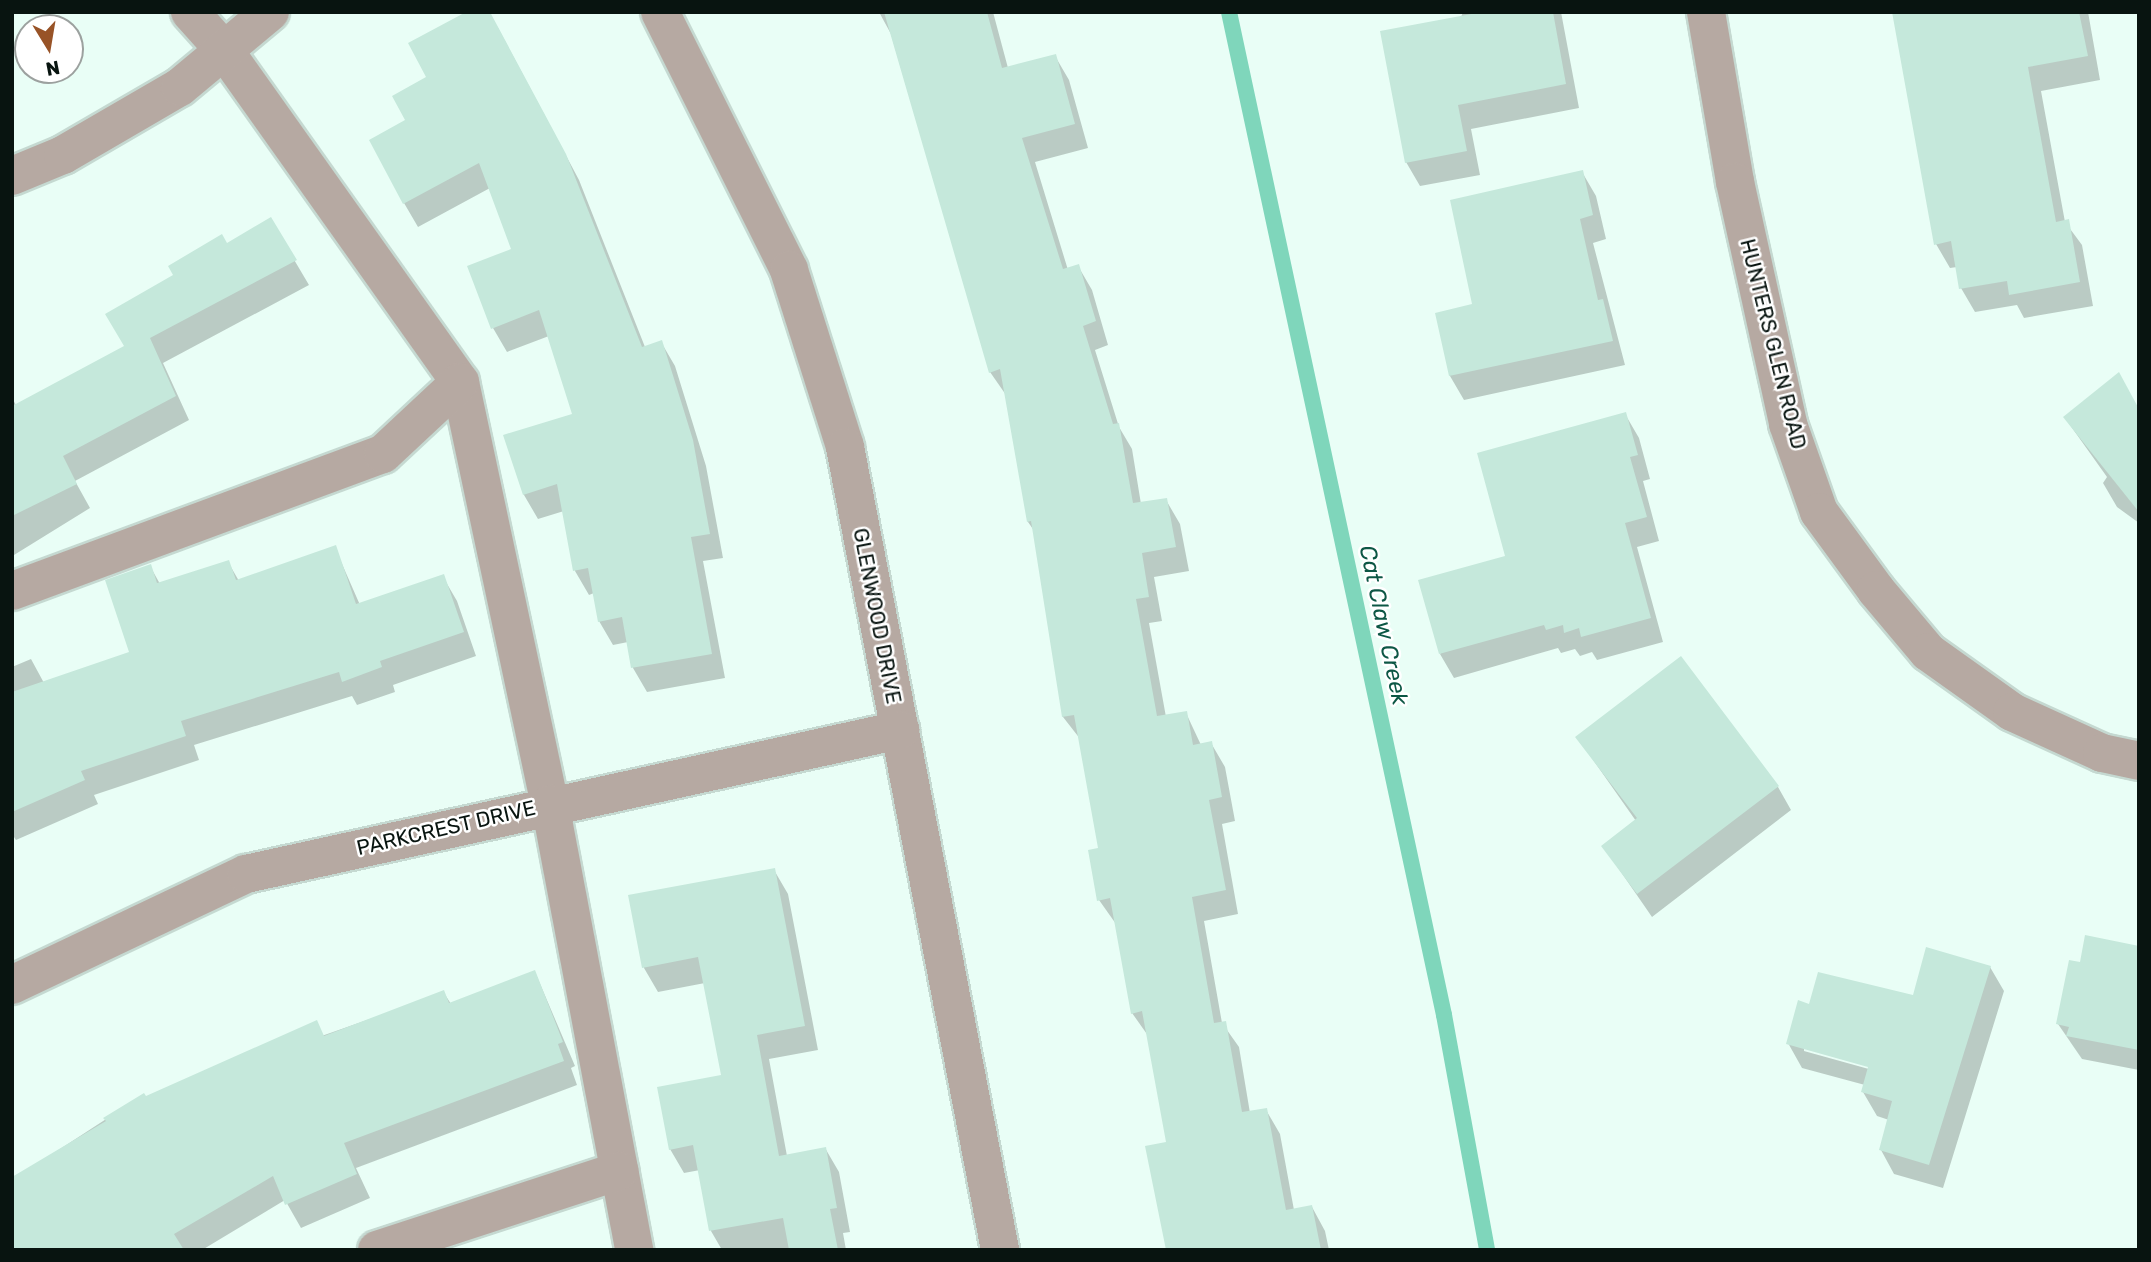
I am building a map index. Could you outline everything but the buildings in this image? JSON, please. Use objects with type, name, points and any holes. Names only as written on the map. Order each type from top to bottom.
[{"type":"street","points":[[190,12],[224,50],[460,382],[550,804],[634,1250]]},
{"type":"street","points":[[12,176],[63,155],[180,87],[270,12]]},
{"type":"street","name":"GLENWOOD DRIVE","points":[[660,12],[789,270],[845,447],[1000,1250]]},
{"type":"street","name":"HUNTERS GLEN ROAD","points":[[1706,12],[1735,182],[1788,424],[1819,512],[1875,590],[1928,652],[2012,712],[2102,753],[2139,761]]},
{"type":"street","points":[[12,591],[383,454],[460,382]]},
{"type":"street","name":"PARKCREST DRIVE","points":[[12,985],[246,874],[550,804],[900,730]]},
{"type":"street","points":[[377,1250],[619,1171]]},
{"type":"waterway","name":"Cat Claw Creek","points":[[1229,12],[1444,1015],[1487,1250]]}]
